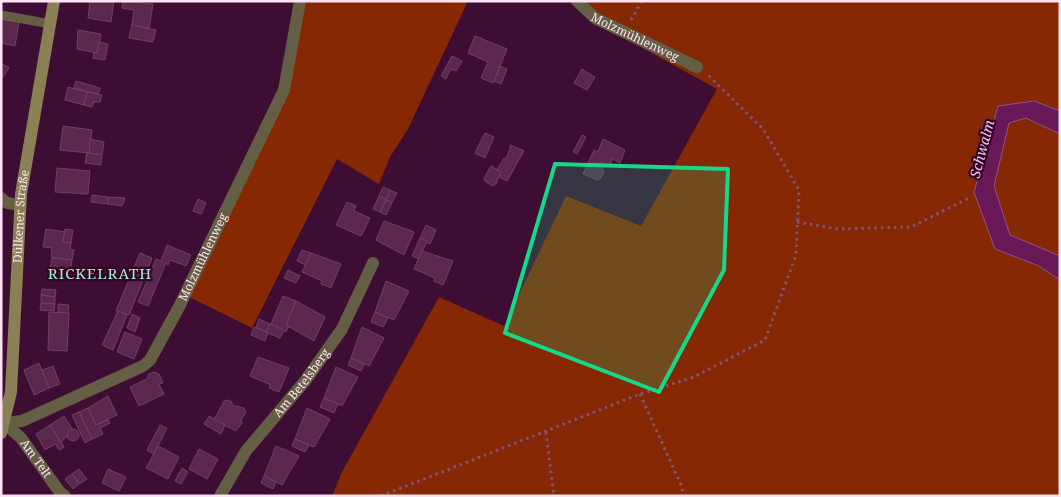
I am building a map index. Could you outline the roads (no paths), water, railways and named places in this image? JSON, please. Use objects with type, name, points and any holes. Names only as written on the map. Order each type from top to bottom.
[{"type":"main road","name":"Dülkener Straße","points":[[3,428],[10,392],[20,205],[54,1]]},
{"type":"street","name":"Molzmühlenweg","points":[[3,428],[143,366],[150,360],[179,307],[284,90],[301,1]]},
{"type":"street","name":"Molzmühlenweg","points":[[577,1],[595,18],[697,67]]},
{"type":"street","points":[[1,198],[20,205]]},
{"type":"street","name":"Am Betelsberg","points":[[220,496],[246,452],[304,381],[342,329],[373,263]]},
{"type":"street","name":"Am Telt","points":[[3,428],[21,438],[59,491],[65,496]]},
{"type":"lane","points":[[1,15],[51,24]]},
{"type":"district","name":"RICKELRATH","points":[[100,274]]},
{"type":"water label","name":"Schwalm","points":[[982,149]]}]
